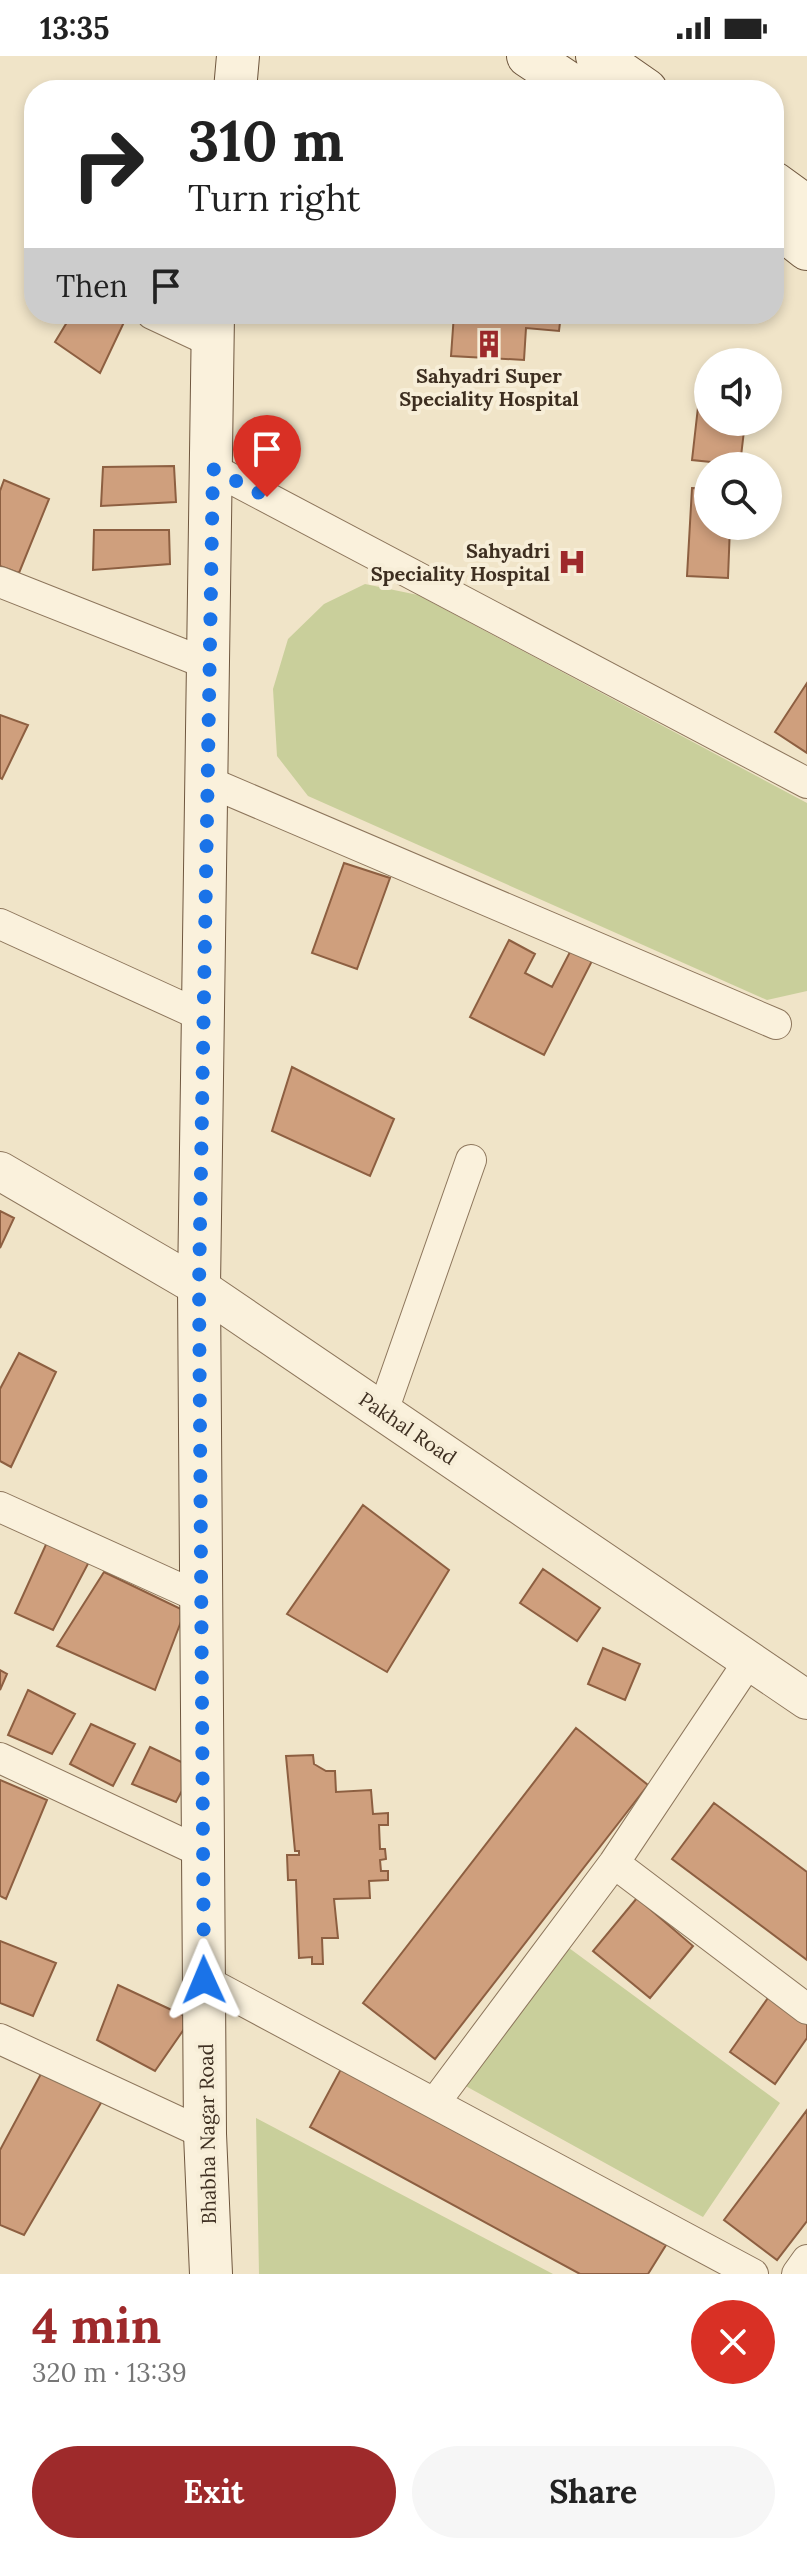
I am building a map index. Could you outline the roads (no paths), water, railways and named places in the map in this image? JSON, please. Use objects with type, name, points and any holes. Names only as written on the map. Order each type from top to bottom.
[{"type":"main road","points":[[236,80],[238,56]]},
{"type":"main road","points":[[528,56],[564,80]]},
{"type":"main road","points":[[597,56],[632,80]]},
{"type":"main road","points":[[784,190],[807,207]]},
{"type":"main road","points":[[784,231],[807,249]]},
{"type":"main road","name":"Bhabha Nagar Road","points":[[211,2274],[205,2134],[199,1287],[214,329]]},
{"type":"street","points":[[193,324],[214,329]]},
{"type":"street","points":[[213,469],[807,783]]},
{"type":"street","points":[[0,582],[210,665]]},
{"type":"street","points":[[209,782],[776,1024]]},
{"type":"street","points":[[0,924],[204,1017]]},
{"type":"street","points":[[383,1411],[471,1160]]},
{"type":"street","name":"Pakhal Road","points":[[0,1171],[199,1287],[807,1700]]},
{"type":"street","points":[[0,1507],[201,1598]]},
{"type":"street","points":[[436,2101],[614,1863],[749,1661]]},
{"type":"street","points":[[0,1758],[203,1853]]},
{"type":"street","points":[[614,1863],[807,2009]]},
{"type":"street","points":[[204,1980],[436,2101],[753,2274]]},
{"type":"street","points":[[0,2039],[205,2134]]},
{"type":"street","points":[[797,2274],[807,2260]]},
{"type":"place","name":"Sahyadri Super Speciality Hospital","points":[[489,344]]},
{"type":"place","name":"Sahyadri Speciality Hospital","points":[[572,562]]}]
